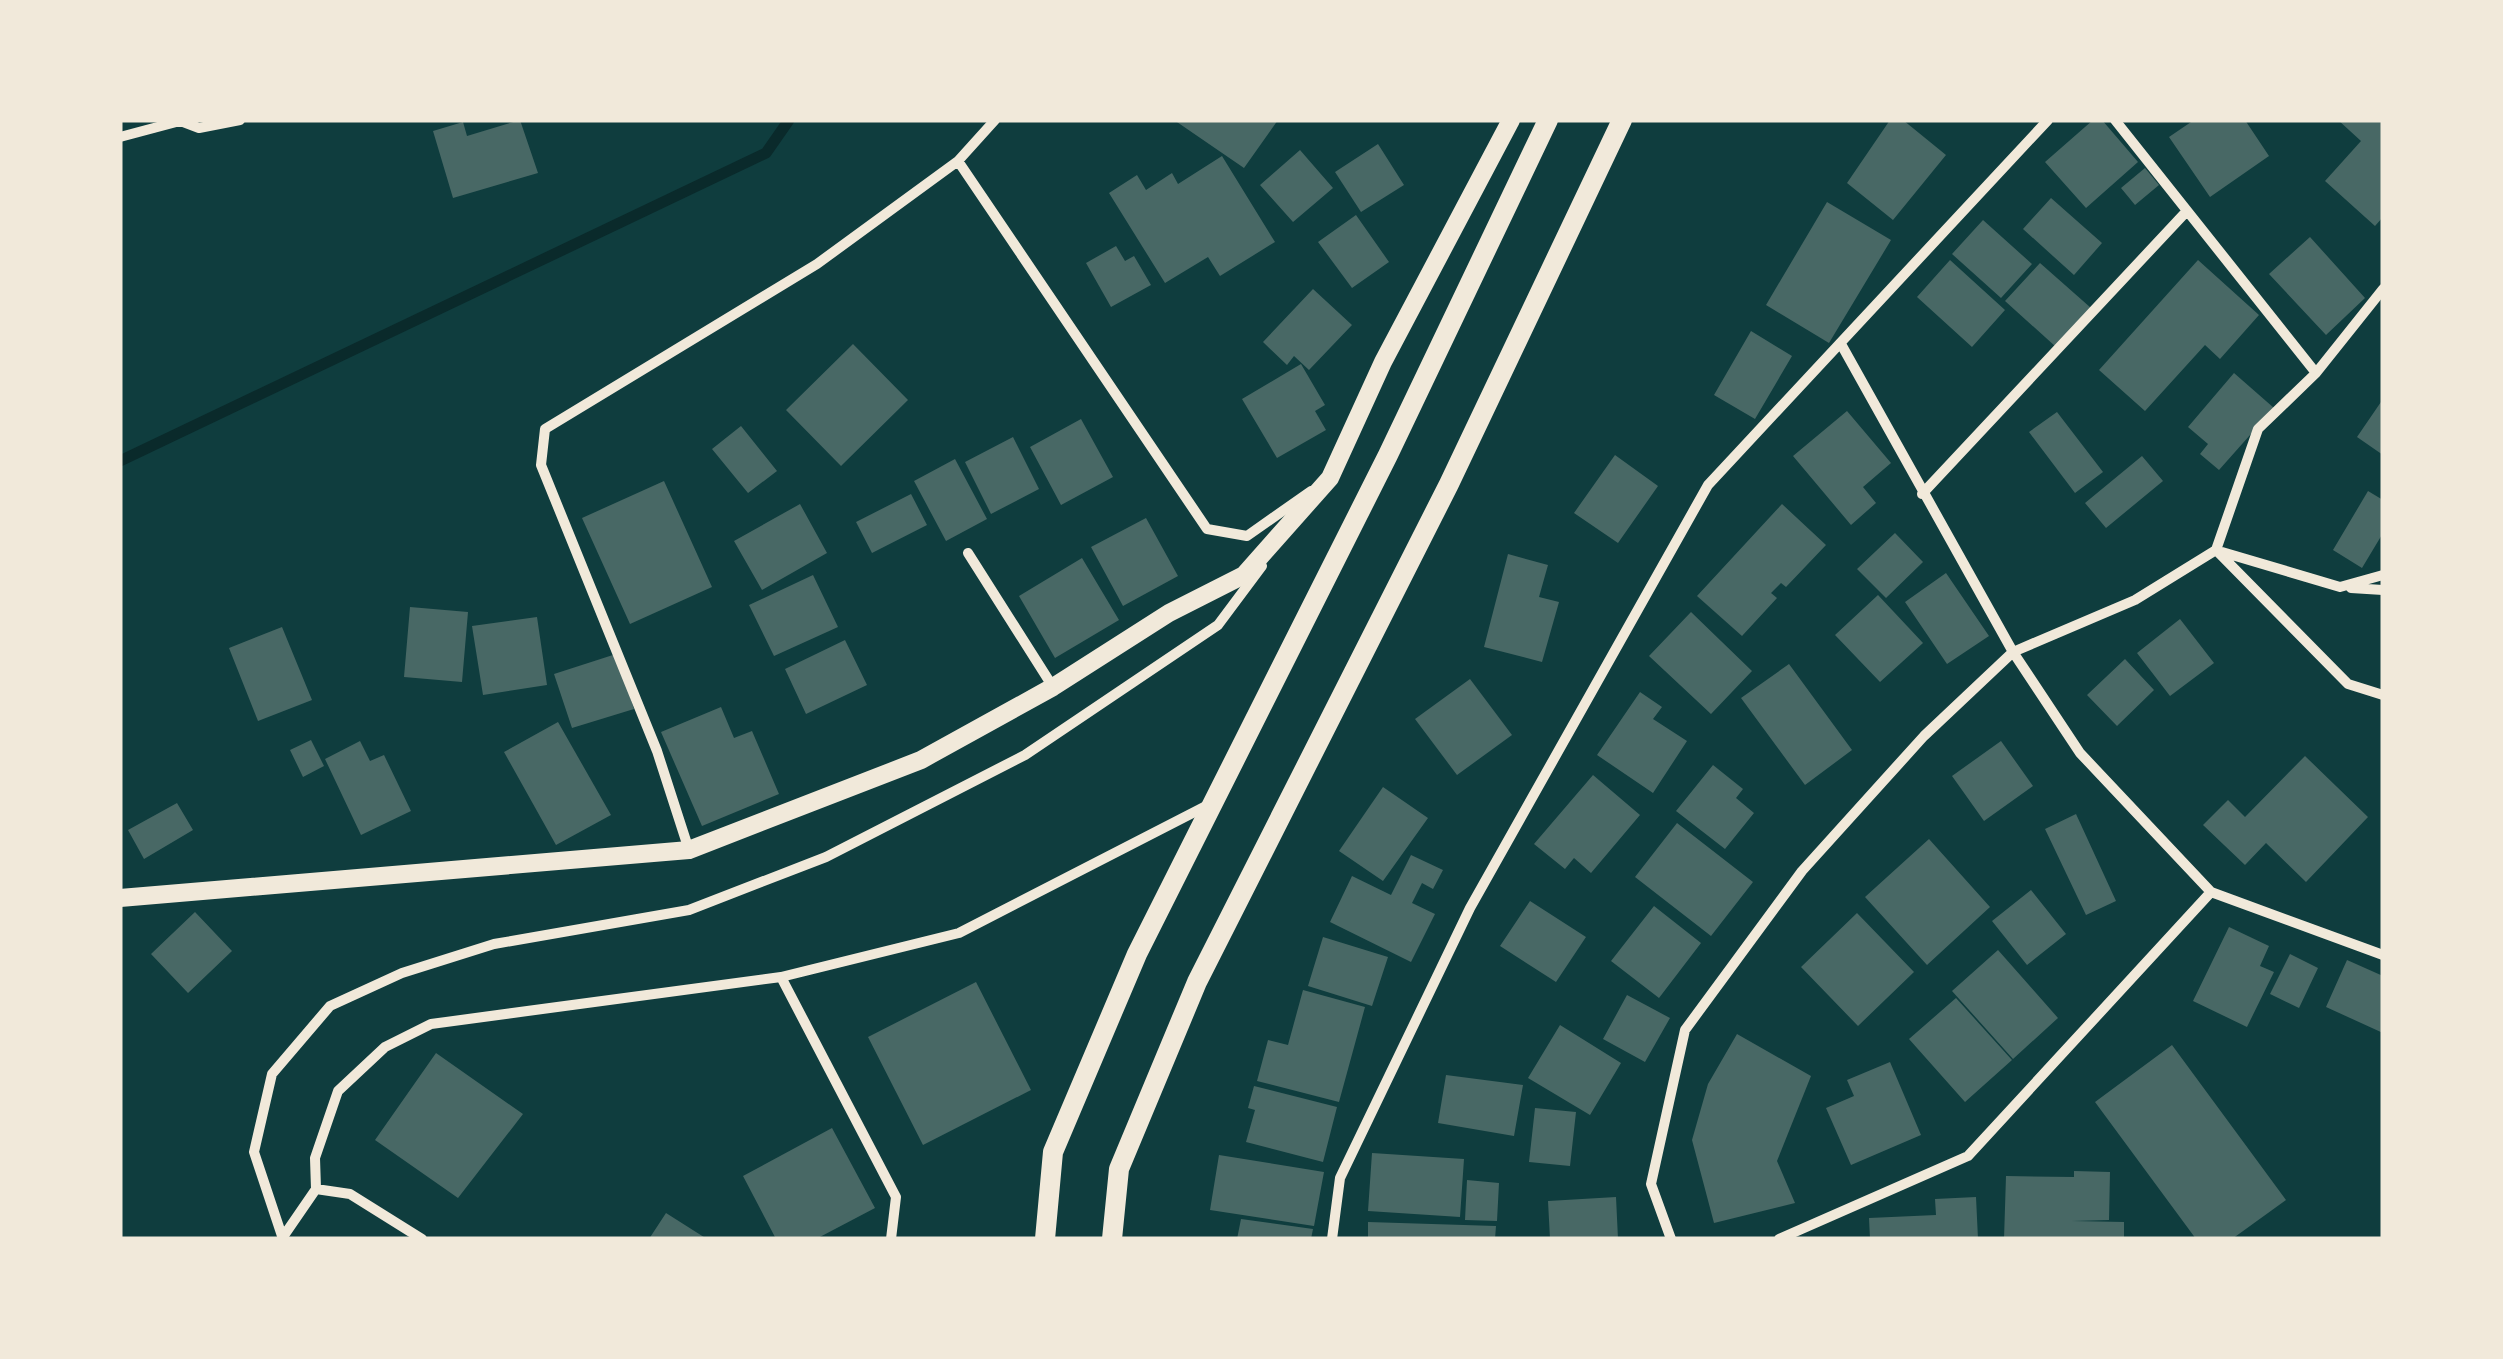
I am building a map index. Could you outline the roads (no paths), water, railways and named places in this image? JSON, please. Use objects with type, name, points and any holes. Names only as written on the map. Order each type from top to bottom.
[{"type":"main road","points":[[1045,1239],[1053,1152],[1137,954],[1388,454],[1548,120]]},
{"type":"main road","points":[[1112,1239],[1119,1168],[1198,982],[1448,484],[1622,120]]},
{"type":"street","points":[[120,137],[179,120],[199,128],[240,120]]},
{"type":"street","points":[[689,850],[657,751],[541,464],[545,429],[817,264],[958,161],[996,120]]},
{"type":"street","points":[[283,1238],[254,1152],[272,1074],[330,1006],[402,972],[494,944],[689,910],[826,857],[1026,756],[1218,625],[1330,478],[1383,362],[1510,120]]},
{"type":"street","points":[[1332,1239],[1340,1178],[1470,908],[1708,485],[2048,120]]},
{"type":"street","points":[[2115,120],[2185,213],[2316,373]]},
{"type":"street","points":[[958,161],[1206,529],[1246,536],[1330,478]]},
{"type":"street","points":[[1922,494],[2185,213]]},
{"type":"street","points":[[1672,1239],[1651,1184],[1684,1030],[1802,870],[1924,736],[2013,652],[2135,600],[2216,550],[2258,428],[2316,373],[2383,289]]},
{"type":"street","points":[[1841,344],[2013,652],[2080,753],[2211,892],[2383,955]]},
{"type":"street","points":[[120,898],[689,850],[921,760],[1053,687],[1169,613],[1244,575],[1330,478]]},
{"type":"street","points":[[2216,550],[2340,587],[2383,590]]},
{"type":"street","points":[[2216,550],[2348,684],[2383,695]]},
{"type":"street","points":[[968,553],[1053,687]]},
{"type":"street","points":[[2340,587],[2383,575]]},
{"type":"street","points":[[283,1238],[316,1189],[315,1158],[338,1092],[385,1047],[431,1024],[780,977],[959,933],[1214,802]]},
{"type":"street","points":[[1779,1239],[1968,1156],[2211,892]]},
{"type":"street","points":[[780,977],[896,1197],[892,1239]]},
{"type":"street","points":[[316,1189],[350,1194],[422,1239]]},
{"type":"waterway","points":[[120,461],[766,153],[789,120]]}]
